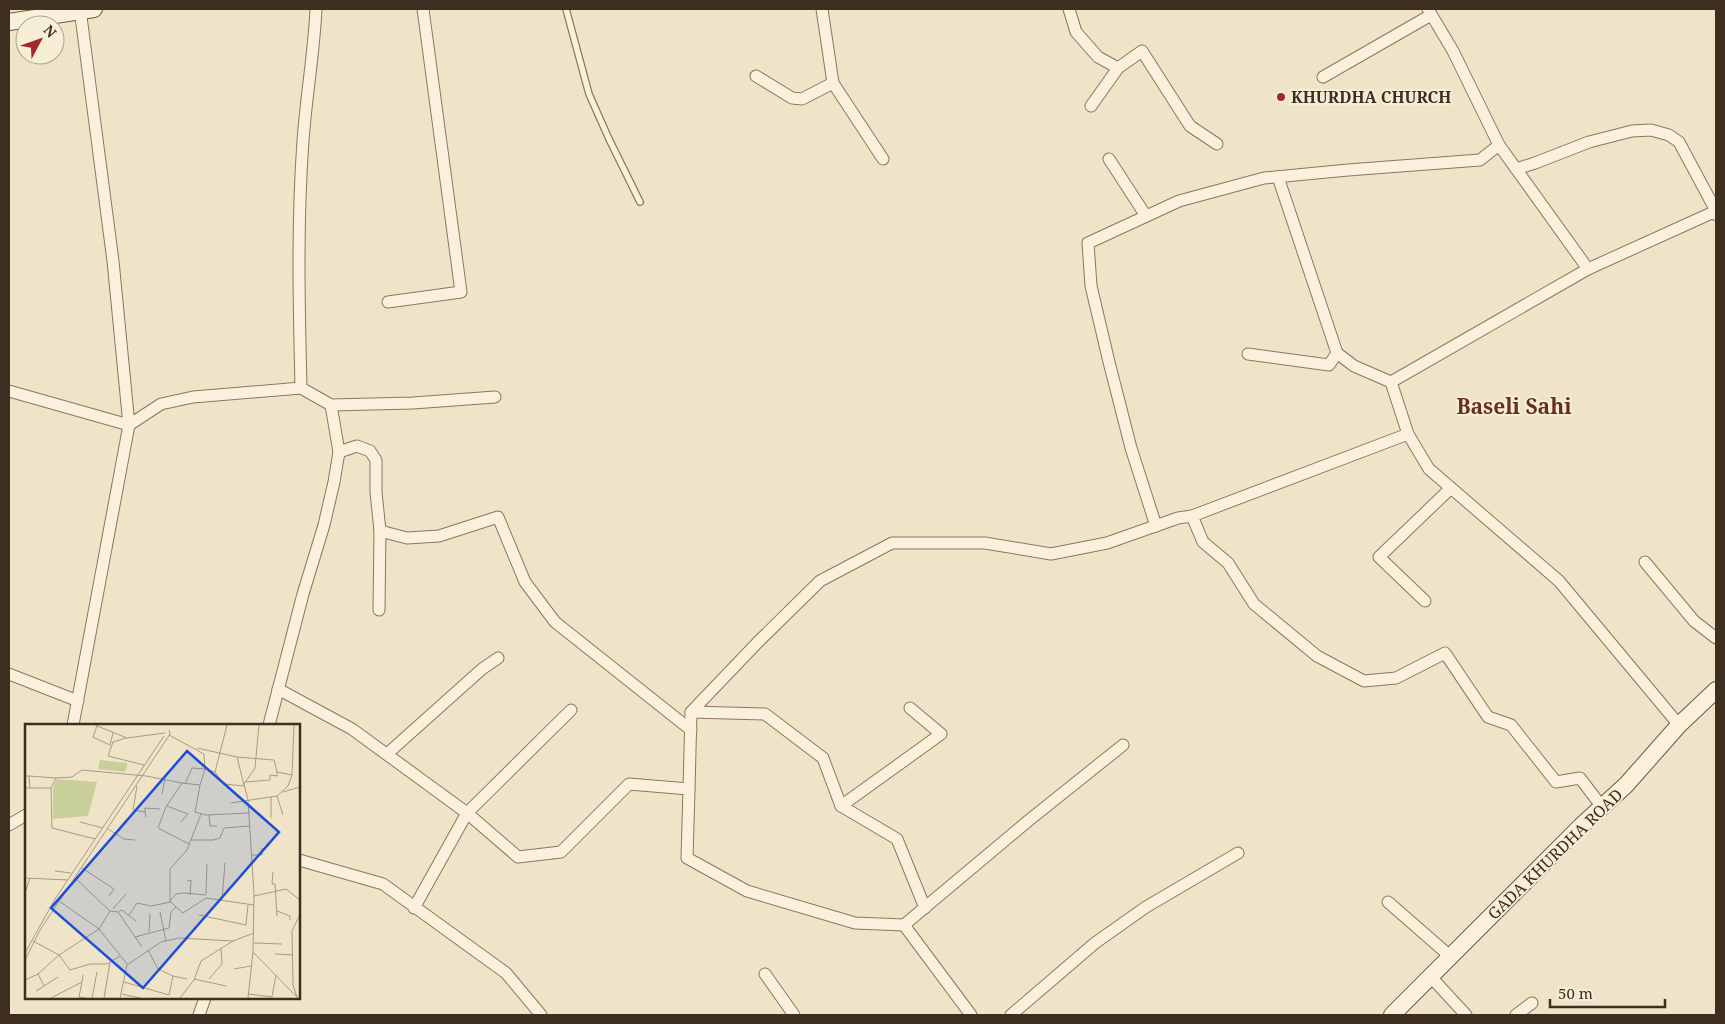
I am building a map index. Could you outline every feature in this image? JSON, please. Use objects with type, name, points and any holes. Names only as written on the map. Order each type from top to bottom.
[{"type":"main road","points":[[9,22],[84,9]]},
{"type":"main road","name":"GADA KHURDHA ROAD","points":[[1392,1015],[1580,826],[1626,786],[1679,725],[1716,690]]},
{"type":"street","points":[[74,724],[129,426],[113,261],[84,9]]},
{"type":"street","points":[[301,388],[300,203],[303,140],[314,47],[316,9]]},
{"type":"street","points":[[388,302],[462,292],[423,9]]},
{"type":"street","points":[[822,9],[833,83],[883,159]]},
{"type":"street","points":[[1069,9],[1076,32],[1098,57],[1118,68]]},
{"type":"street","points":[[1323,77],[1429,12],[1453,51],[1499,146],[1588,269]]},
{"type":"street","points":[[1091,106],[1118,68],[1142,51],[1190,126],[1217,144]]},
{"type":"street","points":[[756,76],[792,98],[802,99],[833,83]]},
{"type":"street","points":[[1392,382],[1588,269],[1716,211],[1679,142],[1669,135],[1651,130],[1632,130],[1589,142],[1535,164],[1516,169]]},
{"type":"street","points":[[1156,526],[1131,448],[1109,362],[1091,286],[1088,243],[1179,201],[1264,178],[1480,160],[1499,146]]},
{"type":"street","points":[[1109,159],[1146,216]]},
{"type":"street","points":[[1278,177],[1337,353],[1354,366],[1392,382]]},
{"type":"street","points":[[1248,354],[1329,365],[1337,353]]},
{"type":"street","points":[[1392,382],[1408,434],[1428,469],[1559,581],[1679,725]]},
{"type":"street","points":[[129,426],[161,404],[193,397],[301,388],[331,405],[413,403],[495,397]]},
{"type":"street","points":[[9,391],[129,426]]},
{"type":"street","points":[[269,724],[324,525],[339,452],[331,405]]},
{"type":"street","points":[[1123,745],[1028,821],[904,925],[855,923],[748,891],[687,858],[691,712],[820,581],[892,544],[985,543],[1051,554],[1107,543],[1178,518],[1192,516],[1408,434]]},
{"type":"street","points":[[339,452],[357,446],[370,451],[376,460],[376,492],[380,531],[380,610]]},
{"type":"street","points":[[1425,601],[1379,556],[1451,488]]},
{"type":"street","points":[[1192,516],[1203,542],[1228,563],[1254,604],[1317,656],[1364,681],[1396,678],[1445,653],[1488,717],[1511,725],[1556,782],[1580,778],[1602,807]]},
{"type":"street","points":[[380,531],[406,538],[439,536],[498,517],[526,582],[555,622],[691,730]]},
{"type":"street","points":[[1645,562],[1694,621],[1716,638]]},
{"type":"street","points":[[387,754],[482,669],[498,658]]},
{"type":"street","points":[[9,674],[78,701]]},
{"type":"street","points":[[278,689],[352,729],[467,813],[518,857],[561,852],[629,784],[689,789]]},
{"type":"street","points":[[841,806],[941,734],[910,708]]},
{"type":"street","points":[[414,908],[467,813],[571,710]]},
{"type":"street","points":[[691,712],[765,714],[824,758],[841,806],[897,839],[926,908]]},
{"type":"street","points":[[9,825],[25,816]]},
{"type":"street","points":[[1011,1015],[1096,943],[1146,907],[1238,853]]},
{"type":"street","points":[[300,860],[383,884],[506,973],[541,1015]]},
{"type":"street","points":[[1388,902],[1451,957]]},
{"type":"street","points":[[904,925],[971,1015]]},
{"type":"street","points":[[765,974],[794,1015]]},
{"type":"street","points":[[1431,977],[1466,1015]]},
{"type":"street","points":[[200,1015],[205,999]]},
{"type":"street","points":[[1516,1015],[1532,1003]]},
{"type":"lane","points":[[566,9],[590,94],[609,139],[640,202]]},
{"type":"place","name":"KHURDHA CHURCH","points":[[1281,97]]},
{"type":"district","name":"Baseli Sahi","points":[[1514,406]]}]
